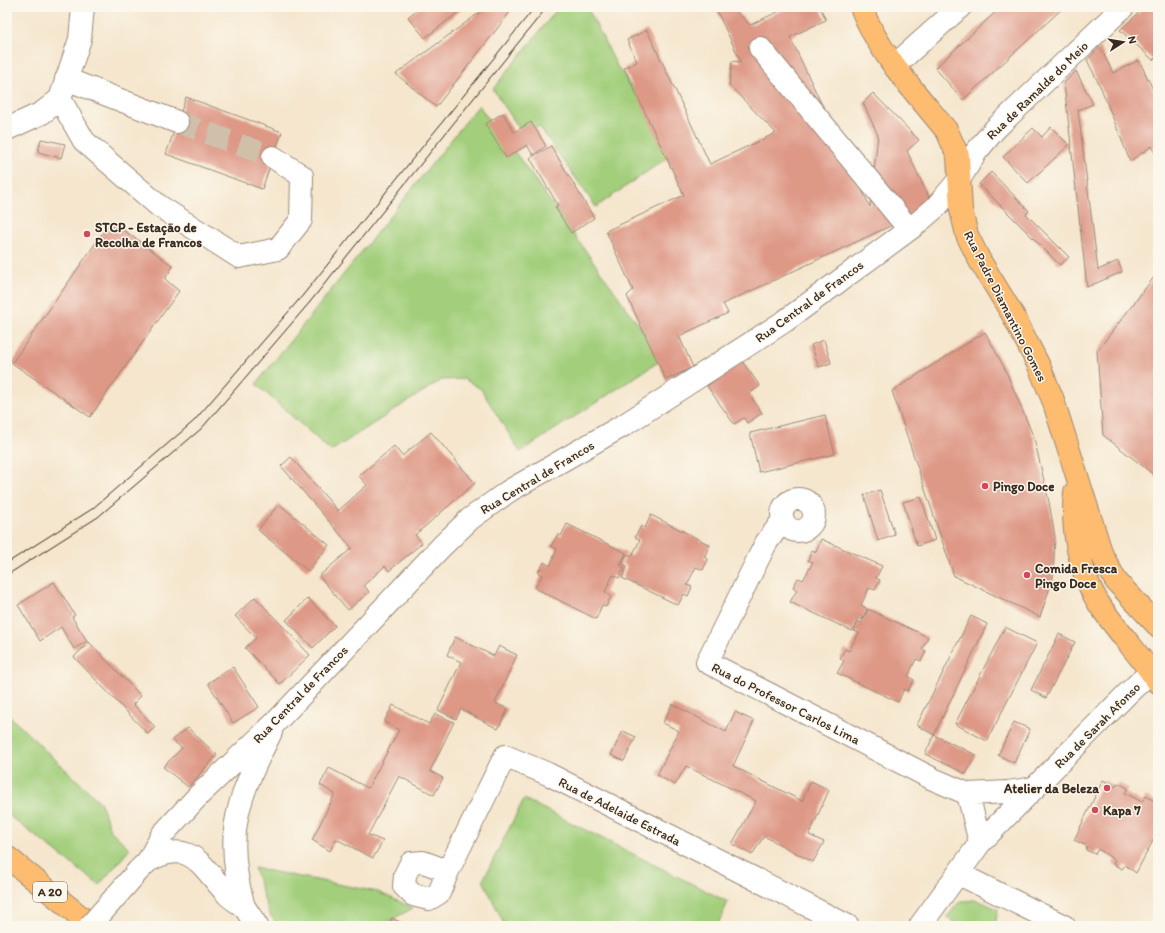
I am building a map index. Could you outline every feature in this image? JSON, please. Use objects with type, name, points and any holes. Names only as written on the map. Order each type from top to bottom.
[{"type":"main road","name":"Rua Padre Diamantino Gomes","points":[[860,7],[868,26],[894,66],[947,131],[958,156],[961,210],[967,235],[980,261],[1013,315],[1039,366],[1053,400],[1102,555],[1116,581],[1158,626]]},
{"type":"main road","name":"Rua Padre Diamantino Gomes","points":[[1077,476],[1074,508],[1076,534],[1088,582],[1099,603],[1156,673]]},
{"type":"main road","name":"A 20","points":[[7,857],[91,926]]},
{"type":"street","points":[[76,7],[80,39]]},
{"type":"street","points":[[7,129],[42,113],[60,99],[80,39],[84,7]]},
{"type":"street","points":[[894,66],[960,7]]},
{"type":"street","name":"Rua de Ramalde do Meio","points":[[959,180],[976,152],[996,129],[1123,7]]},
{"type":"street","points":[[760,48],[909,229]]},
{"type":"street","points":[[66,79],[177,122]]},
{"type":"street","points":[[60,99],[84,141],[159,206],[239,257],[278,249],[301,220],[302,176],[273,157]]},
{"type":"street","name":"Rua Central de Francos","points":[[91,926],[143,866],[162,835],[205,790],[276,722],[442,546],[470,519],[509,491],[624,425],[785,321],[909,229],[936,207],[959,180]]},
{"type":"street","name":"Rua do Professor Carlos Lima","points":[[783,520],[766,543],[707,662],[933,780],[968,794],[1008,792],[1035,788]]},
{"type":"street","name":"Rua de Sarah Afonso","points":[[920,926],[980,843],[1035,788],[1156,673]]},
{"type":"street","points":[[244,907],[238,882],[236,860],[235,834],[237,816],[254,766],[276,722]]},
{"type":"street","name":"Rua de Adelaide Estrada","points":[[448,871],[505,756],[548,774],[848,926]]},
{"type":"street","points":[[968,794],[980,843]]},
{"type":"street","points":[[143,866],[161,854],[176,852],[195,858],[208,869],[227,894],[244,907],[257,926]]},
{"type":"street","points":[[959,874],[1064,926]]},
{"type":"green space","points":[[559,7],[587,7],[617,66],[677,151],[596,207],[539,126],[525,137],[493,89]]},
{"type":"green space","points":[[479,105],[494,129],[517,155],[663,359],[520,452],[481,389],[464,379],[441,380],[331,451],[256,384]]},
{"type":"green space","points":[[7,714],[101,803],[110,830],[130,849],[99,885],[7,814]]},
{"type":"green space","points":[[524,799],[728,902],[717,926],[505,926],[483,880]]},
{"type":"green space","points":[[254,868],[378,892],[413,908],[380,926],[278,926],[269,913]]},
{"type":"green space","points":[[977,900],[998,909],[995,926],[959,926],[947,917],[960,901]]},
{"type":"building","points":[[420,7],[465,7],[425,38],[408,17]]},
{"type":"building","points":[[487,7],[514,7],[436,107],[396,74]]},
{"type":"building","points":[[715,7],[732,7],[750,25],[788,7],[820,7],[826,20],[790,37],[870,207],[878,135],[863,103],[873,93],[919,140],[907,151],[933,206],[723,304],[728,313],[679,336],[693,367],[666,380],[627,296],[633,290],[606,231],[684,195],[624,68],[637,62],[627,40],[647,30],[710,164],[776,133],[729,85],[732,61],[741,62]]},
{"type":"building","points":[[1001,7],[1064,7],[963,100],[935,68]]},
{"type":"building","points":[[1145,7],[1158,7],[1158,55],[1153,60],[1120,30]]},
{"type":"building","points":[[1100,47],[1113,73],[1139,60],[1158,100],[1158,159],[1152,146],[1130,161],[1101,88],[1087,60]]},
{"type":"building","points":[[1076,71],[1093,104],[1078,110],[1098,270],[1118,261],[1122,272],[1087,287],[1064,83]]},
{"type":"building","points":[[186,97],[282,132],[262,189],[166,154]]},
{"type":"building","points":[[503,113],[514,132],[531,122],[546,146],[533,155],[527,145],[506,158],[485,124]]},
{"type":"building","points":[[1051,127],[1069,145],[1028,183],[1003,157],[1033,128],[1042,137]]},
{"type":"building","points":[[41,139],[65,144],[61,158],[38,152]]},
{"type":"building","points":[[551,146],[594,218],[571,233],[555,207],[558,205],[530,158]]},
{"type":"building","points":[[991,172],[1029,211],[1026,214],[1069,257],[1060,265],[979,184]]},
{"type":"building","points":[[111,221],[173,266],[165,279],[179,291],[90,417],[12,363]]},
{"type":"building","points":[[1158,272],[1158,478],[1103,435],[1097,351]]},
{"type":"building","name":"Pingo Doce","points":[[985,332],[1005,369],[1034,438],[1049,502],[1055,537],[1053,578],[1040,617],[954,576],[892,391]]},
{"type":"building","points":[[824,340],[831,363],[819,367],[811,345]]},
{"type":"building","points":[[742,361],[760,386],[749,394],[762,413],[747,423],[744,418],[734,424],[707,386]]},
{"type":"building","points":[[825,415],[835,454],[759,472],[750,433]]},
{"type":"building","points":[[431,432],[475,483],[415,535],[422,543],[389,571],[385,566],[364,585],[369,592],[348,610],[319,576],[352,548],[281,466],[291,457],[338,511],[367,485],[359,476],[394,446],[402,456]]},
{"type":"building","points":[[880,490],[895,535],[878,541],[864,495]]},
{"type":"building","points":[[921,497],[935,540],[917,546],[903,502]]},
{"type":"building","points":[[279,504],[329,545],[308,571],[258,530]]},
{"type":"building","points":[[651,515],[710,545],[704,557],[708,559],[703,570],[696,567],[687,585],[692,587],[688,596],[684,594],[678,605],[622,578],[627,566],[622,564],[627,554],[632,556],[640,540],[635,537],[641,526],[645,528]]},
{"type":"building","points":[[567,524],[626,553],[620,565],[624,568],[619,578],[613,575],[605,592],[611,596],[606,607],[602,605],[596,619],[535,588],[542,575],[538,573],[544,562],[550,566],[557,549],[551,546],[558,534],[561,536]]},
{"type":"building","points":[[821,539],[882,566],[876,578],[880,580],[875,590],[869,588],[861,605],[867,609],[862,620],[858,618],[852,631],[790,602],[797,590],[793,587],[798,578],[803,580],[813,562],[808,560],[812,550],[816,552]]},
{"type":"building","points":[[54,582],[75,615],[72,617],[87,641],[74,649],[61,627],[40,641],[18,605]]},
{"type":"building","points":[[255,597],[310,655],[280,684],[245,648],[256,638],[235,616]]},
{"type":"building","points":[[308,598],[335,626],[313,648],[286,620]]},
{"type":"building","points":[[868,609],[928,637],[922,649],[926,651],[921,661],[916,659],[908,676],[914,680],[908,691],[904,689],[898,702],[837,673],[844,661],[840,658],[845,649],[849,651],[859,633],[854,631],[858,621],[862,623]]},
{"type":"building","points":[[971,616],[987,624],[934,735],[917,725]]},
{"type":"building","points":[[1005,627],[1037,643],[987,741],[955,724]]},
{"type":"building","points":[[1059,634],[1075,642],[1046,698],[1031,690]]},
{"type":"building","points":[[455,637],[494,656],[499,646],[517,655],[495,703],[508,709],[498,729],[461,709],[456,719],[438,710],[461,662],[447,655]]},
{"type":"building","points":[[89,642],[141,696],[133,704],[155,727],[148,734],[74,657]]},
{"type":"building","points":[[233,667],[259,707],[233,723],[208,683]]},
{"type":"building","points":[[672,704],[726,732],[735,712],[754,721],[733,766],[802,801],[811,781],[829,790],[809,835],[824,842],[813,862],[764,836],[752,855],[732,844],[756,801],[686,766],[675,785],[657,775],[679,731],[663,723]]},
{"type":"building","points":[[393,705],[429,724],[435,714],[454,722],[430,771],[443,778],[434,795],[399,776],[368,835],[383,841],[373,858],[336,839],[330,851],[312,840],[335,794],[320,785],[329,768],[368,788],[399,730],[384,722]]},
{"type":"building","points":[[1014,722],[1030,729],[1014,763],[998,755]]},
{"type":"building","points":[[188,728],[217,755],[188,787],[163,767],[182,748],[172,740]]},
{"type":"building","points":[[623,731],[636,737],[624,761],[611,755]]},
{"type":"building","points":[[934,735],[976,755],[966,774],[925,754]]},
{"type":"building","points":[[1103,780],[1115,787],[1118,783],[1128,788],[1125,793],[1142,802],[1146,796],[1156,802],[1155,806],[1158,807],[1158,831],[1136,873],[1125,865],[1122,869],[1113,864],[1115,860],[1098,849],[1095,854],[1086,850],[1087,846],[1074,840]]},
{"type":"building","points":[[392,918],[407,926],[388,926]]},
{"type":"tunnel","points":[[177,122],[273,157]]},
{"type":"tram line","points":[[7,563],[92,509],[194,421],[303,295],[535,7]]},
{"type":"tram line","points":[[7,575],[98,517],[202,428],[310,302],[547,7]]},
{"type":"place","name":"STCP - Estação de Recolha de Francos","points":[[87,234]]},
{"type":"place","name":"Pingo Doce","points":[[985,486]]},
{"type":"place","name":"Comida Fresca Pingo Doce","points":[[1027,575]]},
{"type":"place","name":"Atelier da Beleza","points":[[1107,788]]},
{"type":"place","name":"Kapa 7","points":[[1095,810]]}]
